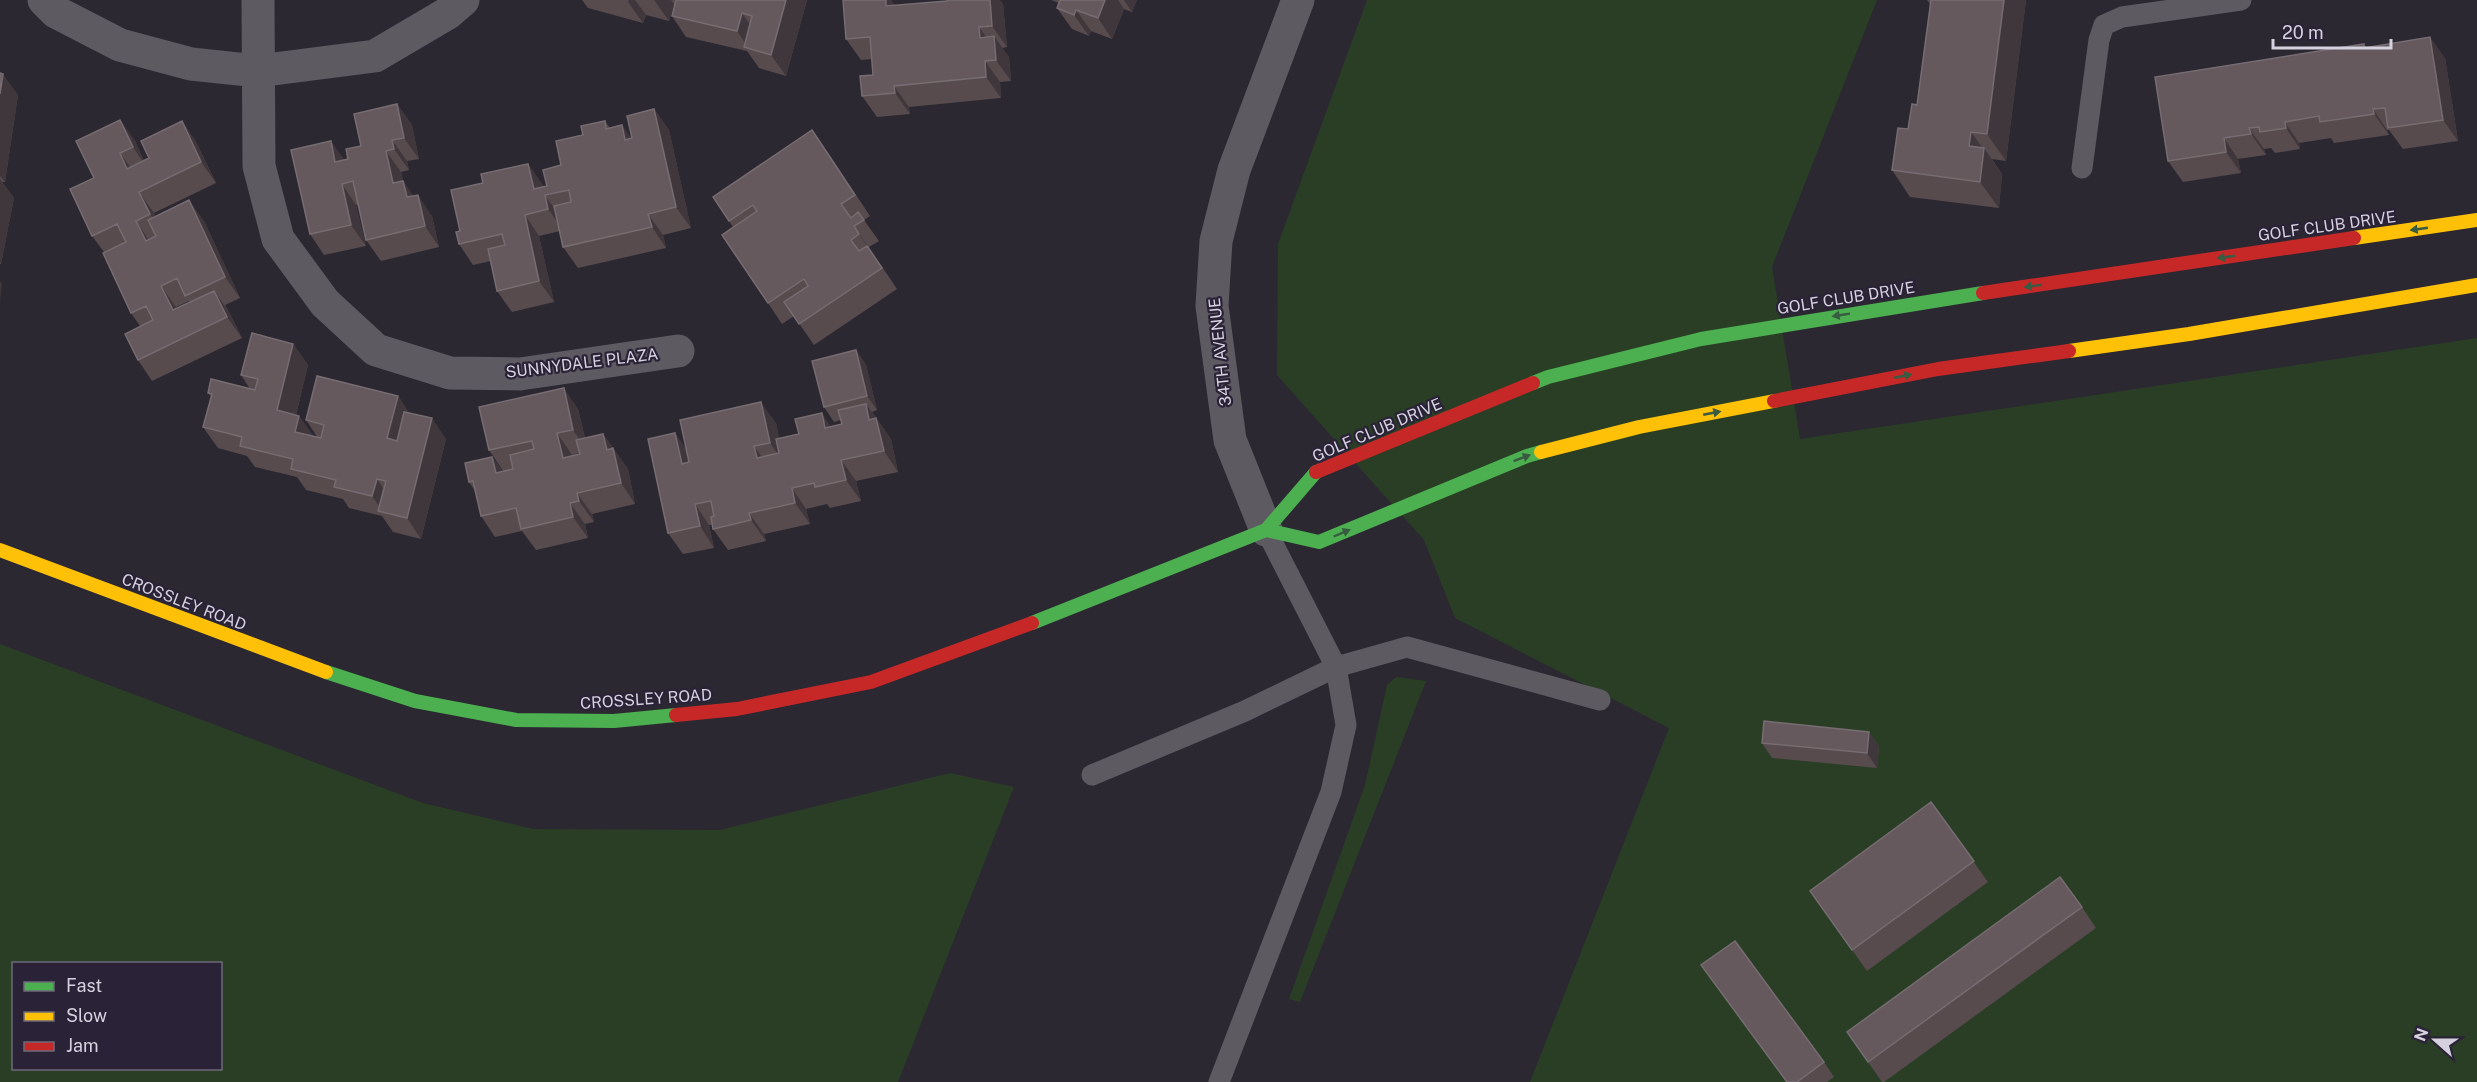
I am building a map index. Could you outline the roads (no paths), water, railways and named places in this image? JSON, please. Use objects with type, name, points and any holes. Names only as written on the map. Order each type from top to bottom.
[{"type":"street","points":[[44,0],[57,12],[120,45],[191,64],[258,71],[375,56],[448,13],[463,0]]},
{"type":"street","name":"SUNNYDALE PLAZA","points":[[258,0],[259,166],[278,239],[325,303],[376,350],[450,373],[520,374],[678,351]]},
{"type":"street","name":"34TH AVENUE","points":[[1266,530],[1230,440],[1212,306],[1216,241],[1234,170],[1298,0]]},
{"type":"street","name":"GOLF CLUB DRIVE","points":[[1023,627],[1266,530],[1313,473],[1548,377],[1701,339],[1893,307],[2477,220]]},
{"type":"street","points":[[1266,530],[1319,543],[1527,456],[1638,427],[1938,369],[2189,334],[2477,285]]},
{"type":"street","name":"CROSSLEY ROAD","points":[[0,550],[313,668],[415,701],[516,720],[614,721],[737,709],[871,682],[1023,627]]},
{"type":"lane","points":[[2082,168],[2099,40],[2104,25],[2122,17],[2241,0]]},
{"type":"lane","points":[[1219,1082],[1331,792],[1346,725],[1336,667],[1266,530]]},
{"type":"lane","points":[[1092,775],[1245,711],[1336,667],[1407,647],[1600,700]]}]
